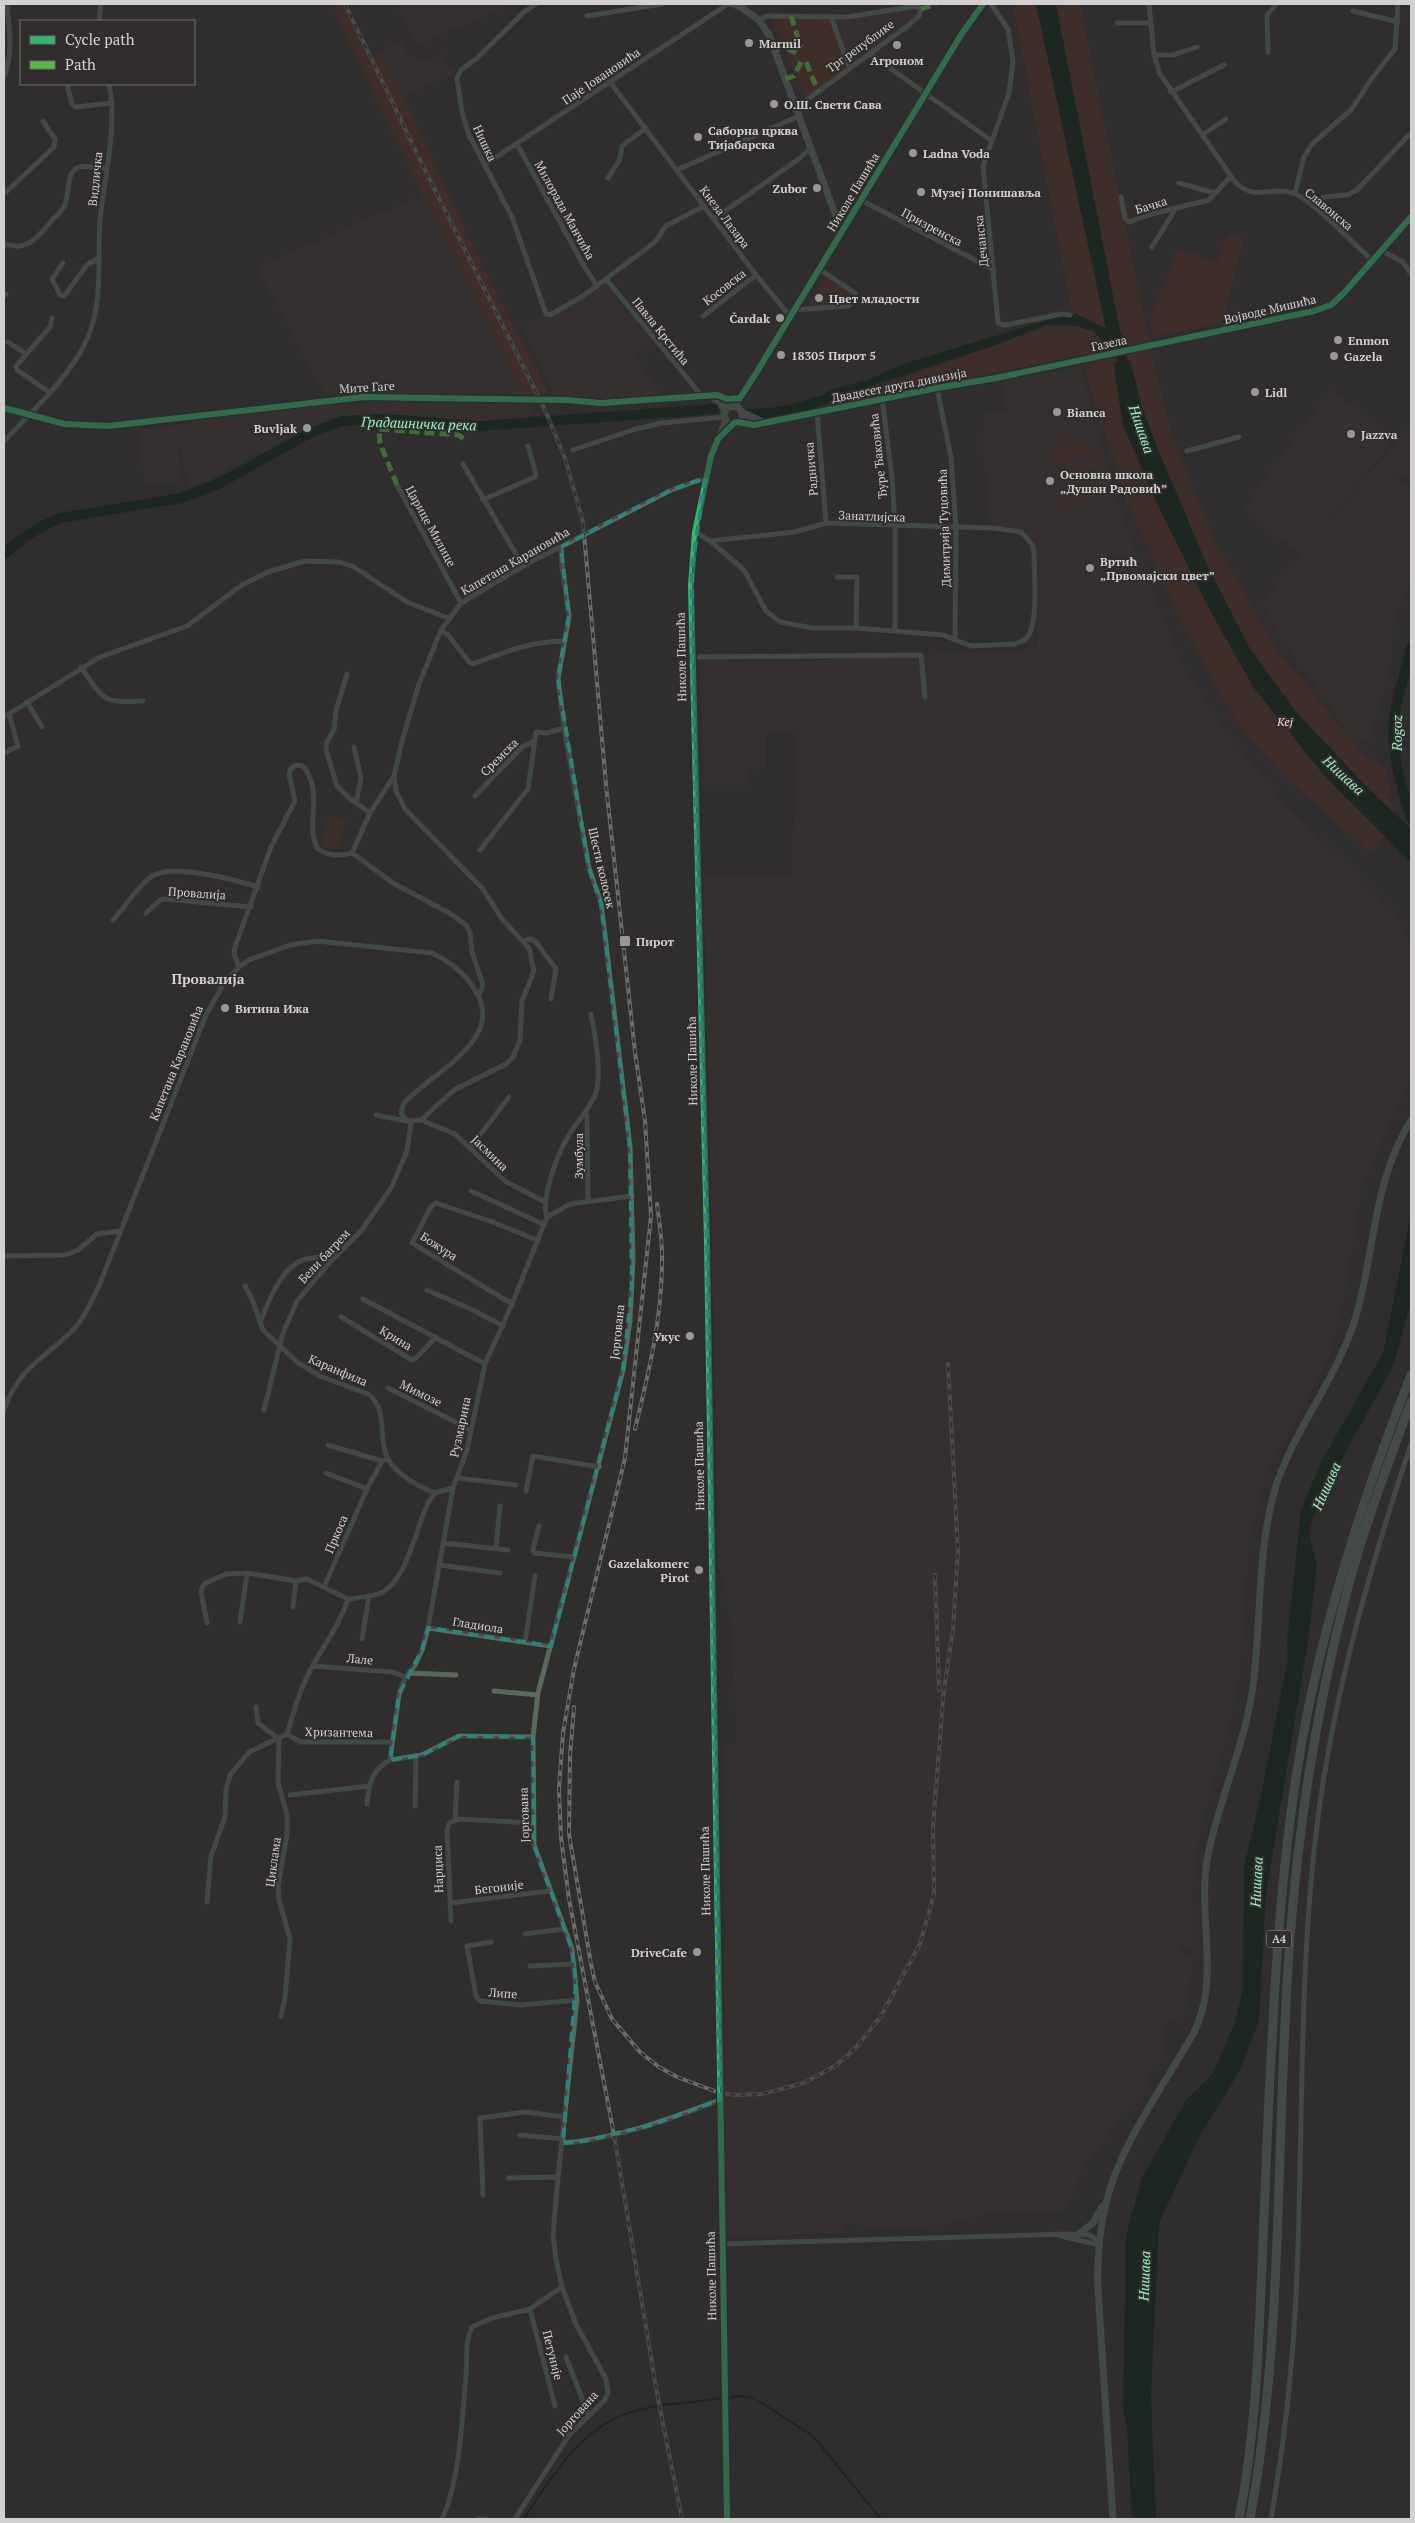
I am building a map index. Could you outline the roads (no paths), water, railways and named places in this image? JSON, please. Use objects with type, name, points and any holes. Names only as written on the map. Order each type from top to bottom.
[{"type":"highway","name":"A4","points":[[1238,2519],[1257,2373],[1272,2041],[1279,1937],[1294,1791],[1312,1694],[1338,1587],[1371,1482],[1411,1375]]},
{"type":"highway","name":"A4","points":[[1250,2519],[1258,2475],[1271,2338],[1290,1938],[1308,1771],[1320,1705],[1348,1590],[1411,1402]]},
{"type":"main road","name":"Николе Пашића","points":[[718,439],[741,418],[742,395],[979,5]]},
{"type":"main road","points":[[743,6],[759,20],[769,35],[838,222],[844,228]]},
{"type":"main road","name":"Војводе Мишића","points":[[1156,345],[1318,310],[1331,305],[1411,217]]},
{"type":"main road","name":"Газела","points":[[1065,364],[1156,345]]},
{"type":"main road","name":"Двадесет друга дивизија","points":[[728,410],[735,423],[748,425],[1065,364]]},
{"type":"main road","points":[[705,395],[720,402],[728,410],[741,411],[763,422]]},
{"type":"main road","name":"Мите Гаге","points":[[4,408],[65,424],[108,426],[364,397],[566,400],[600,403],[721,395],[728,410]]},
{"type":"main road","points":[[728,410],[742,395]]},
{"type":"main road","name":"Николе Пашића","points":[[727,2519],[707,1242],[698,803],[692,657],[692,568],[695,532],[705,478],[712,450],[728,410]]},
{"type":"main road","points":[[1078,2234],[1093,2223],[1106,2203],[1129,2145],[1202,2015],[1207,1978],[1205,1891],[1208,1856],[1247,1724],[1256,1660],[1261,1568],[1270,1507],[1289,1455],[1329,1381],[1350,1334],[1366,1274],[1383,1180],[1394,1150],[1411,1120]]},
{"type":"main road","points":[[1106,2203],[1099,2243],[1098,2299],[1113,2519]]},
{"type":"street","points":[[4,76],[10,61],[12,47],[7,4]]},
{"type":"street","points":[[99,20],[100,4]]},
{"type":"street","name":"Нишка","points":[[536,4],[524,12],[457,75],[466,127],[512,217],[546,314],[550,315],[597,286]]},
{"type":"street","points":[[587,16],[662,4]]},
{"type":"street","points":[[728,4],[743,6]]},
{"type":"street","name":"Паје Јовановића","points":[[484,165],[728,4]]},
{"type":"street","name":"Дечанска","points":[[991,4],[1008,29],[1013,62],[1009,93],[983,166],[998,323],[1005,325],[1061,314],[1070,314]]},
{"type":"street","name":"Славонска","points":[[1149,4],[1154,55],[1160,74],[1240,187],[1251,193],[1282,191],[1295,193],[1314,207],[1373,261]]},
{"type":"street","points":[[1268,53],[1266,15],[1276,4]]},
{"type":"street","points":[[1295,193],[1304,158],[1312,144],[1352,110],[1372,78],[1390,58],[1395,49],[1398,4]]},
{"type":"street","name":"Трг републике","points":[[759,20],[767,16],[831,18],[916,6],[921,9],[919,16],[909,25],[849,67],[796,108]]},
{"type":"street","points":[[1353,11],[1398,22]]},
{"type":"street","points":[[831,18],[849,67]]},
{"type":"street","points":[[1117,23],[1150,23]]},
{"type":"street","points":[[1154,55],[1173,55],[1197,47]]},
{"type":"street","points":[[869,53],[992,140]]},
{"type":"street","points":[[1171,92],[1224,65]]},
{"type":"street","name":"Кнеза Лазара","points":[[610,82],[756,275],[792,313]]},
{"type":"street","points":[[67,85],[72,104],[76,107],[112,103]]},
{"type":"street","name":"Видличка","points":[[4,441],[30,415],[78,356],[89,335],[98,296],[99,258],[112,103],[109,85]]},
{"type":"street","points":[[677,170],[799,116]]},
{"type":"street","points":[[1202,135],[1226,119]]},
{"type":"street","points":[[4,194],[54,147],[55,139],[43,122]]},
{"type":"street","points":[[608,178],[620,159],[622,146],[646,128]]},
{"type":"street","points":[[1314,207],[1324,197],[1347,195],[1357,190],[1409,136]]},
{"type":"street","name":"Милорада Манчића","points":[[517,144],[584,266],[597,286]]},
{"type":"street","points":[[714,219],[800,158],[810,148]]},
{"type":"street","points":[[5,243],[12,246],[23,246],[45,230],[64,207],[70,179],[79,167],[106,168]]},
{"type":"street","name":"Бачка","points":[[1121,197],[1124,218],[1129,222],[1152,214],[1209,200],[1231,176]]},
{"type":"street","name":"Бачка","points":[[1179,182],[1214,193]]},
{"type":"street","name":"Призренска","points":[[861,200],[994,270]]},
{"type":"street","points":[[597,286],[654,242],[666,226],[704,206]]},
{"type":"street","name":"Бачка","points":[[1152,247],[1176,208]]},
{"type":"street","points":[[1382,251],[1403,262],[1411,274]]},
{"type":"street","points":[[63,263],[52,280],[60,295],[64,296],[87,265],[99,258]]},
{"type":"street","points":[[792,313],[848,306],[854,300],[855,292],[819,269]]},
{"type":"street","name":"Косовска","points":[[703,316],[756,275]]},
{"type":"street","name":"Павла Крстића","points":[[606,279],[705,395]]},
{"type":"street","points":[[49,392],[17,368],[17,365],[50,327],[52,318]]},
{"type":"street","points":[[8,342],[26,354]]},
{"type":"street","name":"Димитрија Туцовића","points":[[937,388],[951,457],[956,528],[955,639]]},
{"type":"street","name":"Ђуре Ђаковића","points":[[882,398],[892,477],[895,526],[895,631]]},
{"type":"street","points":[[573,450],[632,430],[728,410]]},
{"type":"street","name":"Радничка","points":[[817,412],[826,523]]},
{"type":"street","points":[[1187,452],[1239,437]]},
{"type":"street","points":[[484,500],[535,477],[536,474],[528,446]]},
{"type":"street","points":[[463,464],[523,566]]},
{"type":"street","name":"Капетана Карановића","points":[[394,776],[420,684],[441,630],[448,618],[461,603],[523,566],[671,490],[705,478]]},
{"type":"street","name":"Царице Милице","points":[[397,485],[461,603]]},
{"type":"street","name":"Занатлијска","points":[[710,541],[794,532],[826,523],[993,528],[1021,532],[1032,544],[1034,551],[1033,615],[1030,633],[1020,643],[1014,644],[971,646],[955,639]]},
{"type":"street","points":[[695,532],[710,541],[744,570],[766,611],[780,622],[812,628],[856,628],[943,635],[955,639]]},
{"type":"street","name":"Шести колосек","points":[[562,546],[562,567],[569,616],[558,678],[564,728],[589,868],[601,903],[630,1146],[632,1196]]},
{"type":"street","points":[[4,754],[18,746],[6,716],[81,667],[100,657],[186,626],[242,585],[268,572],[305,561],[340,562],[354,567],[407,602],[448,618]]},
{"type":"street","points":[[837,577],[857,577],[856,628]]},
{"type":"street","points":[[441,630],[448,635],[469,662],[473,664],[530,644],[565,641]]},
{"type":"street","name":"Николе Пашића","points":[[692,657],[921,655],[926,697]]},
{"type":"street","points":[[81,667],[100,695],[107,700],[143,701]]},
{"type":"street","points":[[347,674],[336,710],[334,730],[327,742],[326,750],[337,786],[370,813]]},
{"type":"street","points":[[27,702],[42,727]]},
{"type":"street","name":"Сремска","points":[[474,796],[522,747],[533,742],[536,732],[547,733],[564,728]]},
{"type":"street","points":[[480,850],[528,789],[532,772],[533,742]]},
{"type":"street","points":[[354,747],[361,778],[356,803]]},
{"type":"street","points":[[239,967],[234,954],[235,947],[251,907],[271,847],[295,801],[289,774],[294,766],[304,767],[314,789],[313,827],[317,848],[328,854],[344,855],[352,852],[370,813],[394,776]]},
{"type":"street","points":[[376,1115],[409,1122],[421,1120],[454,1090],[506,1064],[514,1057],[522,1031],[522,1001],[534,972],[532,955],[502,919],[482,889],[405,809],[398,794],[394,776]]},
{"type":"street","points":[[352,852],[393,883],[451,914],[466,925],[470,932],[472,952],[483,985],[479,996]]},
{"type":"street","points":[[113,920],[144,884],[159,873],[169,871],[195,874],[258,887]]},
{"type":"street","name":"Провалија","points":[[146,913],[160,900],[165,899],[251,907]]},
{"type":"street","points":[[522,941],[531,939],[536,942],[556,969],[551,999]]},
{"type":"street","name":"Капетана Карановића","points":[[4,1410],[22,1374],[74,1329],[82,1319],[98,1286],[206,1015],[224,983],[239,967],[249,960],[273,951],[302,942],[317,941],[432,953],[447,960],[465,976],[479,996],[483,1023],[480,1032],[465,1050],[404,1102],[401,1112],[409,1122]]},
{"type":"street","points":[[591,1014],[595,1032],[597,1086],[585,1113],[566,1139],[559,1155],[545,1202],[547,1217],[564,1206],[632,1196]]},
{"type":"street","points":[[470,1148],[509,1097]]},
{"type":"street","name":"Зумбула","points":[[585,1113],[588,1116],[588,1201]]},
{"type":"street","name":"Јасмина","points":[[421,1120],[450,1132],[505,1181],[545,1202]]},
{"type":"street","name":"Бели багрем","points":[[264,1410],[280,1346],[297,1301],[330,1262],[361,1231],[391,1188],[407,1151],[409,1122]]},
{"type":"street","points":[[471,1191],[543,1224]]},
{"type":"street","name":"Јоргована","points":[[515,2519],[568,2435],[604,2400],[607,2383],[576,2324],[557,2271],[553,2235],[577,2000],[572,1949],[534,1845],[532,1737],[538,1695],[599,1467],[626,1350],[632,1287],[632,1196]]},
{"type":"street","name":"Божура","points":[[512,1304],[412,1243],[432,1205],[438,1204],[536,1240]]},
{"type":"street","name":"Рузмарина","points":[[457,1478],[471,1430],[485,1364],[512,1304],[536,1240],[547,1217]]},
{"type":"street","points":[[4,1256],[65,1255],[78,1250],[97,1234],[120,1231]]},
{"type":"street","points":[[260,1323],[284,1275],[299,1261],[317,1257],[326,1258],[330,1262]]},
{"type":"street","name":"Каранфила","points":[[245,1286],[252,1299],[260,1323],[269,1338],[306,1369],[368,1394],[374,1399],[380,1410],[383,1442],[388,1459]]},
{"type":"street","points":[[426,1290],[473,1310],[502,1326]]},
{"type":"street","name":"Крина","points":[[363,1299],[485,1364]]},
{"type":"street","name":"Крина","points":[[341,1317],[412,1360],[418,1357],[436,1337]]},
{"type":"street","name":"Мимозе","points":[[388,1388],[471,1430]]},
{"type":"street","points":[[328,1444],[382,1461],[388,1459],[404,1476],[435,1493]]},
{"type":"street","points":[[1271,2519],[1281,2454],[1294,2339],[1303,2014],[1315,1841],[1338,1700],[1374,1559],[1411,1444]]},
{"type":"street","points":[[526,1491],[533,1456],[599,1467]]},
{"type":"street","name":"Пркоса","points":[[324,1587],[366,1489],[382,1461]]},
{"type":"street","points":[[326,1473],[366,1489]]},
{"type":"street","points":[[390,1760],[399,1694],[407,1675],[422,1650],[428,1628],[453,1488],[457,1478],[516,1485]]},
{"type":"street","points":[[208,1623],[201,1591],[204,1584],[226,1574],[246,1573],[296,1581],[305,1578],[348,1599],[380,1594],[394,1581],[404,1566],[424,1510],[435,1493],[453,1488]]},
{"type":"street","points":[[496,1548],[500,1506]]},
{"type":"street","points":[[539,1526],[533,1550],[534,1553],[574,1557]]},
{"type":"street","points":[[443,1542],[508,1550]]},
{"type":"street","points":[[439,1565],[500,1573]]},
{"type":"street","points":[[240,1622],[246,1573]]},
{"type":"street","points":[[525,1642],[535,1576]]},
{"type":"street","points":[[293,1607],[296,1581]]},
{"type":"street","points":[[362,1639],[368,1596]]},
{"type":"street","points":[[207,1902],[211,1856],[225,1817],[226,1790],[230,1775],[249,1752],[287,1734],[297,1702],[312,1666],[331,1638],[348,1599]]},
{"type":"street","name":"Гладиола","points":[[428,1628],[551,1646]]},
{"type":"street","name":"Лале","points":[[312,1666],[393,1672],[407,1675]]},
{"type":"street","points":[[407,1675],[456,1675]]},
{"type":"street","points":[[494,1691],[538,1695]]},
{"type":"street","points":[[256,1707],[258,1723],[279,1739]]},
{"type":"street","name":"Хризантема","points":[[287,1734],[300,1742],[392,1742]]},
{"type":"street","points":[[367,1804],[369,1786],[373,1774],[379,1767],[390,1760],[416,1757],[459,1736],[532,1737]]},
{"type":"street","name":"Циклама","points":[[279,1739],[278,1783],[287,1814],[287,1835],[278,1886],[279,1900],[290,1939],[285,1998],[281,2016]]},
{"type":"street","points":[[415,1806],[416,1757]]},
{"type":"street","name":"Нарциса","points":[[451,1921],[447,1830],[449,1823],[455,1820],[457,1782]]},
{"type":"street","points":[[290,1795],[369,1786]]},
{"type":"street","points":[[455,1820],[533,1823]]},
{"type":"street","name":"Бегоније","points":[[450,1903],[550,1891]]},
{"type":"street","points":[[525,1934],[564,1928]]},
{"type":"street","name":"Липе","points":[[491,1942],[467,1946],[476,1996],[480,2001],[521,2005],[577,2000]]},
{"type":"street","points":[[530,1966],[574,1964]]},
{"type":"street","points":[[520,2135],[584,2142],[651,2125],[720,2100]]},
{"type":"street","points":[[483,2196],[480,2118],[525,2112],[565,2117]]},
{"type":"street","points":[[508,2178],[558,2177]]},
{"type":"street","points":[[722,2244],[1078,2234],[1090,2235],[1099,2243]]},
{"type":"street","points":[[1056,2235],[1099,2243]]},
{"type":"street","points":[[442,2519],[448,2508],[454,2478],[467,2373],[468,2336],[472,2327],[481,2321],[530,2309],[562,2287]]},
{"type":"street","name":"Петуније","points":[[530,2309],[555,2406]]},
{"type":"street","points":[[566,2357],[589,2416]]},
{"type":"street","points":[[478,2519],[487,2519]]},
{"type":"water","points":[[1036,4],[1056,4],[1123,346],[1110,349],[1093,331],[1072,325],[1047,324],[1001,343],[828,400],[826,391],[867,380],[907,363],[1061,316],[1071,317],[1075,313],[1106,329]]},
{"type":"water","points":[[1130,360],[1142,407],[1157,447],[1207,565],[1249,647],[1297,713],[1372,792],[1411,829],[1411,862],[1327,779],[1253,687],[1207,605],[1157,504],[1123,425],[1113,363]]},
{"type":"water","points":[[1411,1213],[1411,1301],[1393,1366],[1343,1457],[1312,1521],[1309,1535],[1317,1566],[1308,1641],[1266,1893],[1259,2021],[1239,2072],[1198,2139],[1159,2223],[1151,2397],[1156,2519],[1132,2519],[1127,2428],[1123,2409],[1126,2235],[1142,2178],[1186,2100],[1213,2073],[1234,2025],[1243,1990],[1244,1867],[1261,1795],[1288,1658],[1287,1642],[1301,1511],[1321,1462],[1383,1353]]},
{"type":"waterway","name":"Нишава","points":[[1117,335],[1125,374]]},
{"type":"waterway","name":"Градашничка река","points":[[748,414],[783,411],[839,395]]},
{"type":"waterway","name":"Градашничка река","points":[[4,554],[30,533],[60,518],[181,498],[220,483],[308,434],[342,421],[385,419],[481,426],[714,409]]},
{"type":"waterway","name":"Rogoz","points":[[1411,647],[1396,707],[1393,735],[1399,777],[1411,818]]},
{"type":"waterway","points":[[728,2398],[742,2396],[754,2398],[813,2436],[881,2519]]},
{"type":"waterway","points":[[524,2519],[544,2488],[567,2458],[593,2432],[608,2422],[637,2410],[723,2398]]},
{"type":"railway","points":[[345,4],[424,168],[545,410],[565,458],[583,522],[606,785],[635,1052],[645,1121],[651,1216],[625,1458],[574,1669],[563,1733],[559,1789],[561,1838],[569,1899],[614,2135],[657,2393],[682,2519]]},
{"type":"railway","points":[[635,1429],[658,1321],[662,1276],[662,1248],[657,1204]]},
{"type":"railway","points":[[574,1707],[570,1756],[569,1834],[595,1982],[612,2019],[640,2052],[659,2067],[677,2077],[720,2093],[735,2095],[762,2094],[804,2083],[835,2066],[859,2044],[881,2016],[920,1944],[934,1894],[933,1826],[944,1689],[953,1630],[958,1552],[948,1364]]},
{"type":"railway","points":[[935,1575],[939,1690]]},
{"type":"place","name":"Marmil","points":[[749,43]]},
{"type":"place","name":"Агроном","points":[[897,45]]},
{"type":"place","name":"О.Ш. Свети Сава","points":[[774,104]]},
{"type":"place","name":"Саборна црква Тијабарска","points":[[698,137]]},
{"type":"place","name":"Ladna Voda","points":[[913,153]]},
{"type":"place","name":"Zubor","points":[[817,188]]},
{"type":"place","name":"Музеј Понишавља","points":[[921,192]]},
{"type":"place","name":"Цвет младости","points":[[819,298]]},
{"type":"place","name":"Čardak","points":[[780,318]]},
{"type":"place","name":"Enmon","points":[[1338,340]]},
{"type":"place","name":"18305 Пирот 5","points":[[781,355]]},
{"type":"place","name":"Gazela","points":[[1334,356]]},
{"type":"place","name":"Lidl","points":[[1255,392]]},
{"type":"place","name":"Bianca","points":[[1057,412]]},
{"type":"place","name":"Buvljak","points":[[307,428]]},
{"type":"place","name":"Jazzva","points":[[1351,434]]},
{"type":"place","name":"Основна школа „Душан Радовић”","points":[[1050,481]]},
{"type":"place","name":"Вртић „Првомајски цвет”","points":[[1090,568]]},
{"type":"place","name":"Пирот","points":[[625,941]]},
{"type":"place","name":"Витина Ижа","points":[[225,1008]]},
{"type":"place","name":"Укус","points":[[690,1336]]},
{"type":"place","name":"Gazelakomerc Pirot","points":[[699,1570]]},
{"type":"place","name":"DriveCafe","points":[[697,1952]]},
{"type":"district","name":"Провалија","points":[[208,978]]},
{"type":"park label","name":"Кеј","points":[[1285,721]]}]
